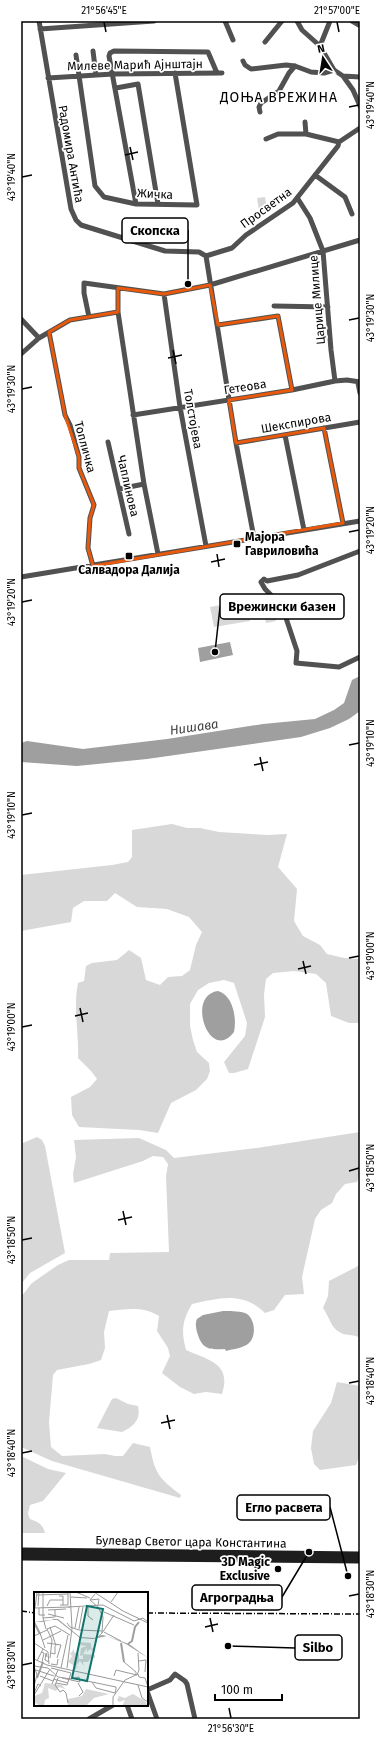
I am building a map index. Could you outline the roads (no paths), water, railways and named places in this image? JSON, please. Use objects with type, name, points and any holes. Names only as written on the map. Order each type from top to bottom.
[{"type":"main road","name":"Булевар Светог цара Константина","points":[[21,1551],[360,1555]]},
{"type":"main road","name":"Булевар Светог цара Константина","points":[[21,1557],[360,1560]]},
{"type":"street","name":"Радомира Антића","points":[[39,21],[71,209],[76,220],[81,224],[164,250],[199,252],[206,256]]},
{"type":"street","points":[[40,29],[154,21]]},
{"type":"street","points":[[225,21],[233,40]]},
{"type":"street","points":[[265,42],[282,21]]},
{"type":"street","points":[[297,21],[302,30],[320,46],[334,70],[343,76],[353,90],[360,106]]},
{"type":"street","points":[[320,46],[330,21]]},
{"type":"street","points":[[352,21],[359,25]]},
{"type":"street","points":[[93,51],[96,75]]},
{"type":"street","name":"Милеве Марић Ајнштајн","points":[[48,78],[78,75],[220,73],[208,52],[114,51],[110,53],[109,56],[113,74]]},
{"type":"street","name":"Жичка","points":[[76,54],[95,186],[104,197],[136,204],[197,205],[175,73]]},
{"type":"street","points":[[243,61],[245,65],[251,68],[272,65],[296,66],[311,72],[324,73],[334,70]]},
{"type":"street","points":[[260,112],[259,107],[261,103],[280,91],[289,73],[296,66]]},
{"type":"street","points":[[113,74],[136,204]]},
{"type":"street","points":[[343,76],[360,77]]},
{"type":"street","points":[[116,88],[138,84],[158,204]]},
{"type":"street","points":[[305,122],[306,134]]},
{"type":"street","name":"Просветна","points":[[206,256],[232,248],[246,235],[298,199],[338,146],[339,142],[360,128]]},
{"type":"street","points":[[266,139],[278,134],[306,134],[339,142]]},
{"type":"street","points":[[315,175],[345,197],[352,214]]},
{"type":"street","name":"Царице Милице","points":[[298,199],[310,218],[323,251],[335,381]]},
{"type":"street","points":[[89,317],[84,293],[84,282],[164,294],[210,285],[360,240]]},
{"type":"street","points":[[206,256],[236,443],[254,538]]},
{"type":"street","points":[[118,288],[118,312],[133,415],[144,484],[158,554]]},
{"type":"street","name":"Толстојева","points":[[164,294],[180,407],[206,546]]},
{"type":"street","points":[[274,306],[328,307]]},
{"type":"street","points":[[21,354],[39,338],[70,320],[118,312]]},
{"type":"street","points":[[218,325],[278,316],[292,390]]},
{"type":"street","points":[[21,319],[39,338]]},
{"type":"street","name":"Топличка","points":[[49,332],[65,415],[70,425],[79,457],[79,468],[94,505],[90,518],[88,548],[93,566]]},
{"type":"street","name":"Гетеова","points":[[133,415],[292,390],[335,381],[347,380],[359,382]]},
{"type":"street","points":[[359,382],[360,392]]},
{"type":"street","name":"Шекспирова","points":[[236,443],[360,422]]},
{"type":"street","points":[[324,428],[343,523]]},
{"type":"street","points":[[285,435],[304,530]]},
{"type":"street","name":"Чаплинова","points":[[108,442],[129,534]]},
{"type":"street","points":[[119,489],[144,484]]},
{"type":"street","points":[[21,576],[93,566],[360,521]]},
{"type":"street","points":[[360,551],[298,575],[267,581],[264,579],[261,582],[265,589],[282,606],[297,651],[296,662],[339,667],[360,656]]},
{"type":"street","points":[[148,1691],[170,1680],[175,1674],[178,1675],[185,1680],[187,1684],[195,1719]]},
{"type":"street","points":[[148,1694],[157,1719]]},
{"type":"street","points":[[92,1718],[112,1706]]},
{"type":"street","points":[[127,1706],[132,1719]]},
{"type":"railway","points":[[21,1611],[34,1613]]},
{"type":"railway","points":[[148,1613],[360,1614]]},
{"type":"place","name":"Скопска","points":[[188,284]]},
{"type":"place","name":"Мајора Гавриловића","points":[[237,544]]},
{"type":"place","name":"Салвадора Далија","points":[[129,556]]},
{"type":"place","name":"Врежински базен","points":[[215,652]]},
{"type":"place","name":"Агроградња","points":[[309,1552]]},
{"type":"place","name":"3D Magic Exclusive","points":[[278,1569]]},
{"type":"place","name":"Егло расвета","points":[[348,1576]]},
{"type":"place","name":"Silbo","points":[[228,1646]]},
{"type":"district","name":"ДОЊА ВРЕЖИНА","points":[[279,97]]},
{"type":"water label","name":"Нишава","points":[[194,727]]}]
